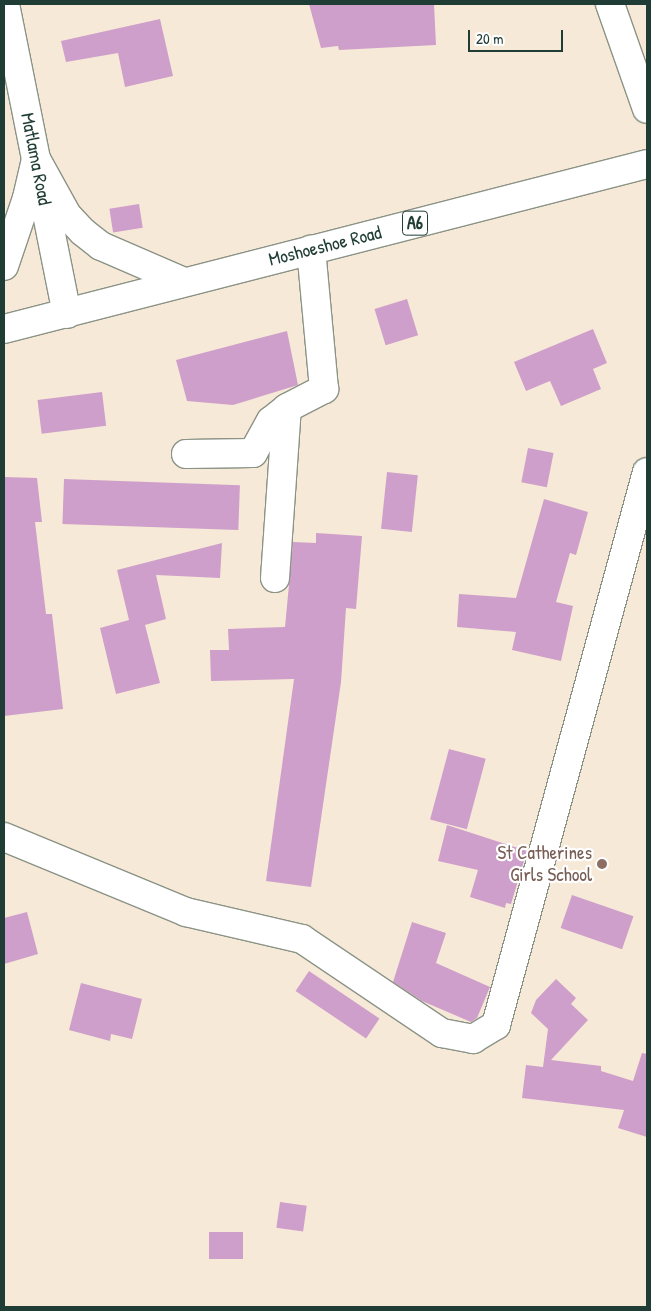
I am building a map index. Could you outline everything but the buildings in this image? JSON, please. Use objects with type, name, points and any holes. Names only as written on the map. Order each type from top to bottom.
[{"type":"street","points":[[610,4],[647,109]]},
{"type":"street","name":"Matlama Road","points":[[6,12],[67,314]]},
{"type":"street","points":[[4,266],[27,198],[36,159]]},
{"type":"street","points":[[36,159],[67,215],[83,232],[101,246],[184,282]]},
{"type":"street","name":"Moshoeshoe Road","points":[[4,329],[647,164]]},
{"type":"street","points":[[186,454],[253,453],[271,421],[287,408],[324,389],[311,250]]},
{"type":"street","points":[[275,578],[287,408]]},
{"type":"street","points":[[4,837],[186,912],[302,939],[442,1032],[473,1039],[496,1025],[647,472]]},
{"type":"place","name":"St Catherines Girls School","points":[[602,864]]}]
